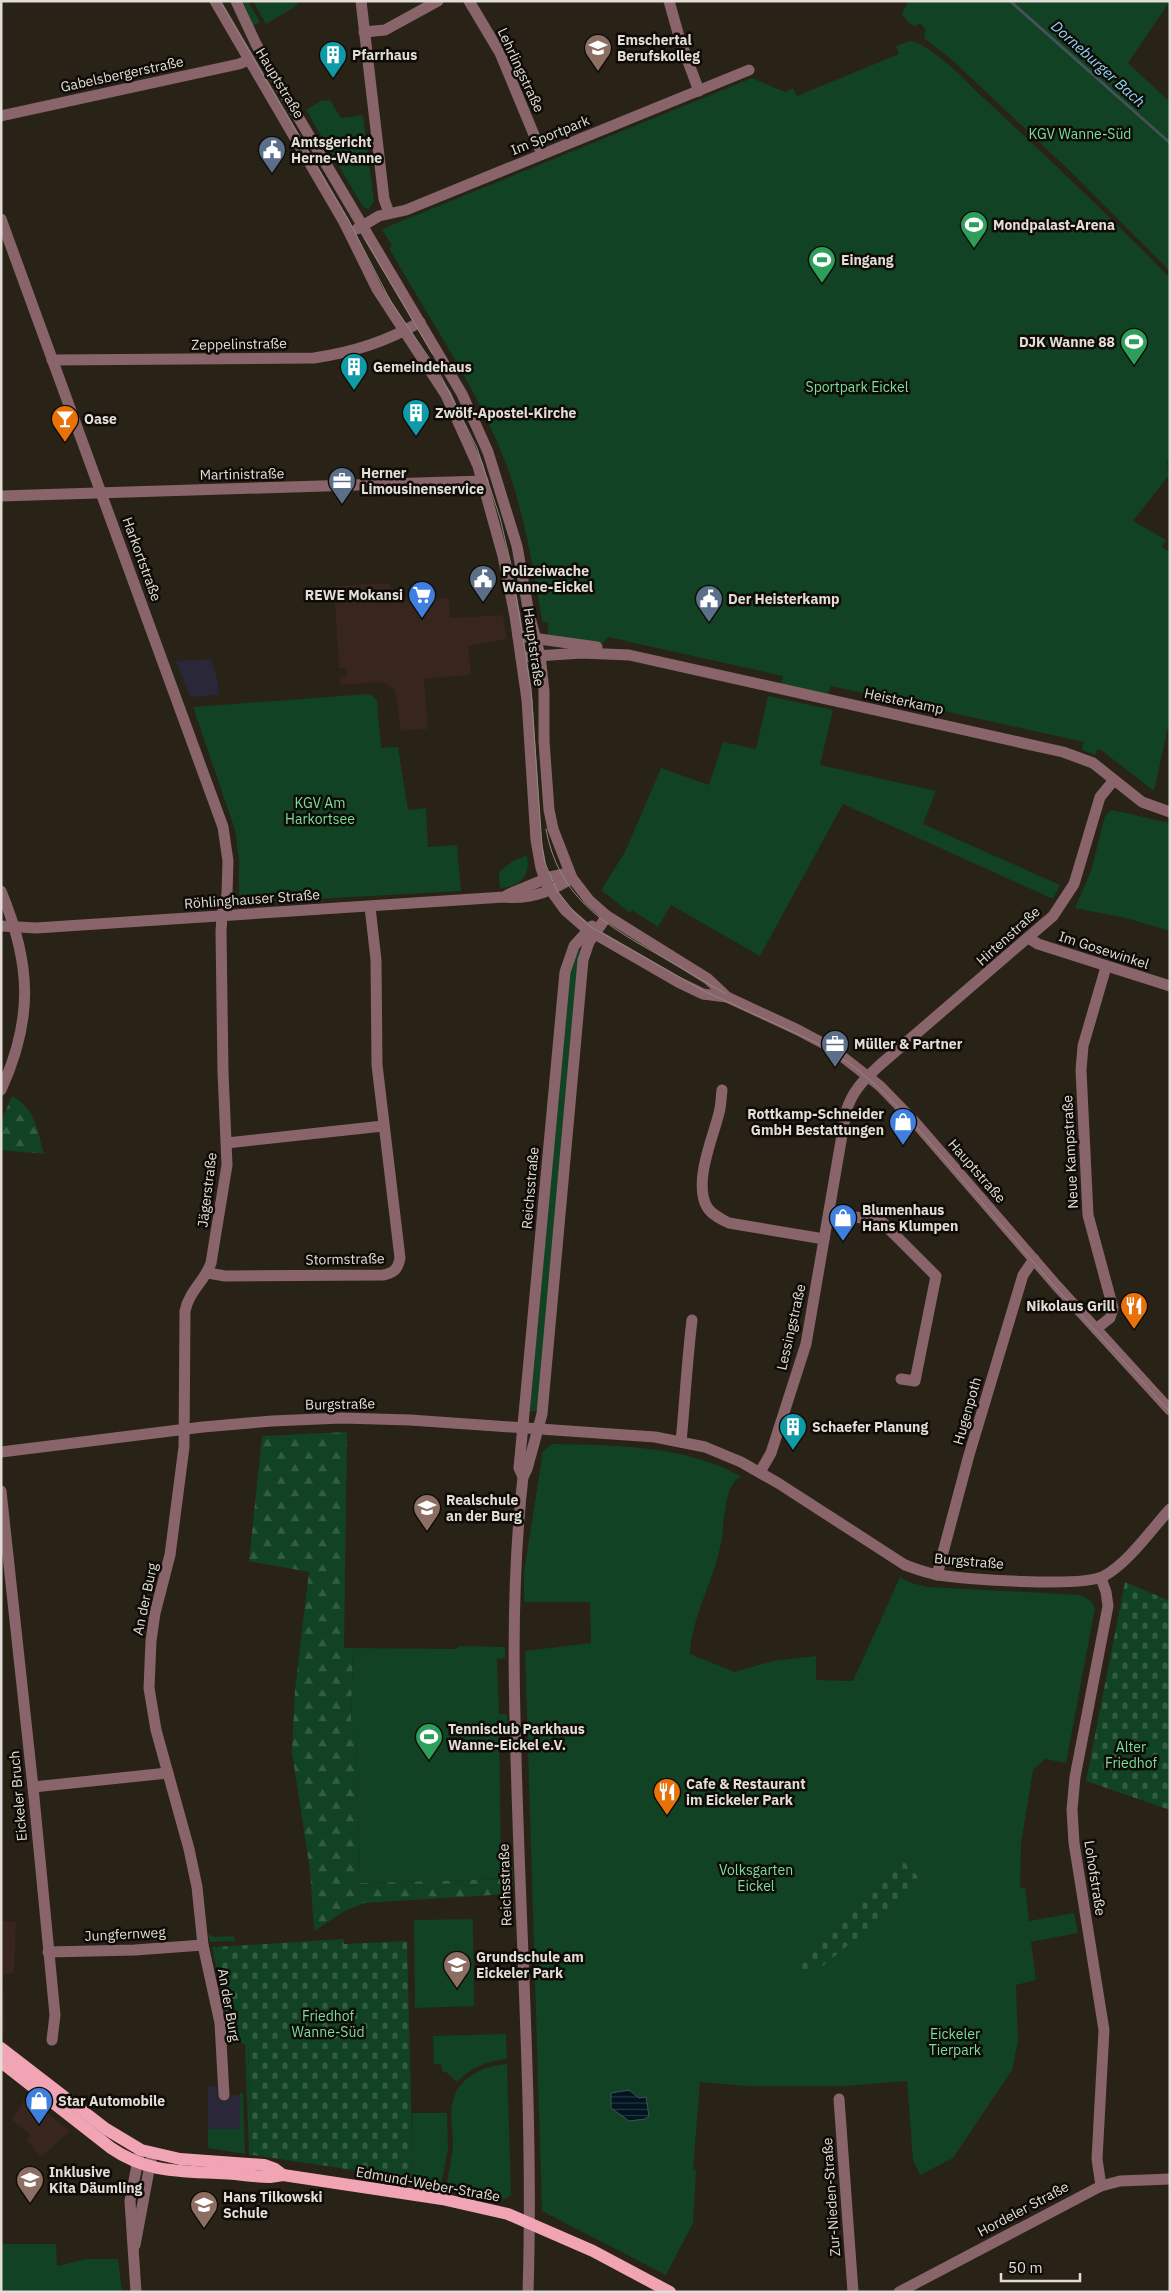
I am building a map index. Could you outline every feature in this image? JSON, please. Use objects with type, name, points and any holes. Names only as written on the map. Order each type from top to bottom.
[{"type":"main road","name":"Edmund-Weber-Straße","points":[[1,2048],[145,2158]]},
{"type":"main road","name":"Edmund-Weber-Straße","points":[[1,2062],[111,2148],[145,2158],[264,2165],[275,2169],[283,2175],[449,2201],[508,2214],[593,2251],[670,2292]]},
{"type":"street","name":"Hauptstraße","points":[[214,1],[350,233],[377,289],[446,394],[467,436],[483,480],[503,556],[518,636],[527,700],[536,840],[545,879],[551,890],[572,917],[591,932],[678,982],[704,994],[727,998],[820,1041],[869,1076],[898,1104],[1096,1330],[1170,1410]]},
{"type":"street","name":"Hauptstraße","points":[[236,1],[256,44],[462,394],[488,452],[517,546],[528,614],[540,656],[544,691],[544,741],[549,810],[553,829],[570,875],[589,900],[605,915],[708,979],[727,998]]},
{"type":"street","points":[[361,1],[384,199],[389,213]]},
{"type":"street","points":[[364,32],[385,30],[438,1]]},
{"type":"street","name":"Lehrlingstraße","points":[[469,1],[500,53],[542,154]]},
{"type":"street","points":[[668,1],[699,90]]},
{"type":"street","name":"Gabelsbergerstraße","points":[[1,116],[239,64],[249,60]]},
{"type":"street","name":"Im Sportpark","points":[[362,226],[389,213],[406,210],[749,70]]},
{"type":"street","name":"Harkortstraße","points":[[1,219],[5,240],[101,491],[223,827],[228,861],[227,894],[222,915]]},
{"type":"street","points":[[350,233],[362,226]]},
{"type":"street","name":"Zeppelinstraße","points":[[52,360],[314,358],[348,353],[376,344],[420,322]]},
{"type":"street","name":"Martinistraße","points":[[1,496],[101,491],[249,489],[483,480]]},
{"type":"street","name":"Heisterkamp","points":[[518,636],[595,646],[617,653],[1063,752],[1093,763],[1142,802],[1170,812]]},
{"type":"street","name":"Heisterkamp","points":[[521,657],[617,653]]},
{"type":"street","name":"Hirtenstraße","points":[[869,1076],[1030,938],[1053,916],[1068,895],[1079,872],[1100,797],[1104,789],[1114,780]]},
{"type":"street","name":"Röhlinghauser Straße","points":[[504,897],[545,879],[570,875]]},
{"type":"street","name":"Röhlinghauser Straße","points":[[1,926],[36,928],[504,897],[516,898],[534,896],[551,890],[570,875]]},
{"type":"street","points":[[1,891],[15,927],[24,966],[24,1016],[14,1060],[1,1090]]},
{"type":"street","name":"Stormstraße","points":[[208,1273],[235,1276],[383,1275],[394,1272],[398,1267],[400,1258],[377,1065],[376,960],[370,907]]},
{"type":"street","name":"Jägerstraße","points":[[186,1430],[186,1310],[193,1290],[208,1273],[211,1263],[226,1175],[222,915]]},
{"type":"street","name":"Reichsstraße","points":[[528,2292],[530,2223],[514,1708],[516,1551],[522,1477],[519,1468],[565,972],[570,954],[605,915]]},
{"type":"street","name":"Reichsstraße","points":[[522,1477],[527,1469],[542,1414],[582,960],[591,932]]},
{"type":"street","name":"Im Gosewinkel","points":[[1030,938],[1038,944],[1170,986]]},
{"type":"street","name":"Neue Kampstraße","points":[[1096,1330],[1110,1318],[1113,1308],[1088,1215],[1081,1070],[1083,1046],[1106,967]]},
{"type":"street","name":"Lessingstraße","points":[[760,1472],[771,1453],[806,1344],[847,1107],[858,1086],[869,1076]]},
{"type":"street","points":[[722,1090],[720,1112],[708,1148],[705,1168],[704,1190],[707,1207],[719,1218],[729,1222],[824,1239]]},
{"type":"street","points":[[227,1143],[383,1126]]},
{"type":"street","points":[[829,1213],[882,1221],[936,1276],[915,1381],[901,1379]]},
{"type":"street","name":"Hugenpoth","points":[[937,1575],[969,1455],[1022,1275],[1034,1260]]},
{"type":"street","points":[[680,1442],[692,1320]]},
{"type":"street","name":"Burgstraße","points":[[1,1452],[272,1421],[342,1418],[410,1420],[655,1437],[723,1453],[760,1472],[905,1565],[920,1571],[937,1575],[1066,1582],[1090,1581],[1101,1578],[1113,1571],[1170,1509]]},
{"type":"street","name":"An der Burg","points":[[186,1430],[171,1548],[155,1613],[148,1662],[152,1710],[189,1850],[196,1887],[203,1945],[220,2023],[224,2095]]},
{"type":"street","name":"Eickeler Bruch","points":[[1,1491],[55,2015],[52,2040]]},
{"type":"street","name":"Lohofstraße","points":[[1101,1578],[1108,1606],[1075,1777],[1072,1810],[1074,1843],[1104,2030],[1097,2159],[1101,2186]]},
{"type":"street","points":[[33,1787],[168,1774]]},
{"type":"street","name":"Jungfernweg","points":[[48,1952],[135,1950],[203,1945]]},
{"type":"street","name":"Zur-Nieden-Straße","points":[[839,2099],[853,2292]]},
{"type":"street","points":[[136,2292],[130,2201],[145,2158]]},
{"type":"street","name":"Hordeler Straße","points":[[899,2292],[1101,2186],[1120,2181],[1170,2179]]},
{"type":"shaded area","points":[[389,583],[390,600],[410,599],[410,594],[419,594],[419,599],[449,598],[450,618],[503,615],[507,639],[468,646],[471,675],[424,679],[428,729],[401,731],[395,690],[387,684],[379,682],[340,685],[340,677],[347,676],[346,668],[339,668],[334,586]]},
{"type":"shaded area","points":[[211,659],[218,682],[219,695],[190,697],[176,661]]},
{"type":"shaded area","points":[[1,1921],[16,1922],[14,1973],[3,1975],[5,2033],[1,2032]]},
{"type":"shaded area","points":[[208,2086],[217,2086],[218,2096],[240,2095],[240,2129],[208,2129]]},
{"type":"shaded area","points":[[29,2099],[70,2131],[41,2157],[27,2140],[30,2134],[12,2120],[24,2100]]},
{"type":"green space","points":[[243,1],[248,1],[260,22],[253,26]]},
{"type":"green space","points":[[253,1],[296,1],[298,5],[266,24]]},
{"type":"green space","name":"KGV Wanne-Süd","points":[[908,1],[1170,1],[1128,63],[1170,102],[1170,271],[1070,171],[951,59],[925,39],[924,34],[926,30],[920,23],[915,26],[910,24],[902,14]]},
{"type":"green space","name":"Sportpark Eickel","points":[[910,41],[930,50],[951,66],[1080,188],[1170,278],[1170,459],[1167,462],[1169,475],[1133,521],[1166,540],[1162,547],[1170,552],[1170,718],[1154,791],[1101,750],[1097,750],[1095,755],[1082,750],[1084,742],[831,686],[828,694],[781,684],[783,676],[630,642],[629,644],[628,641],[608,637],[602,644],[548,635],[548,623],[542,621],[524,526],[508,469],[483,411],[389,248],[392,246],[382,229],[752,78],[785,92],[793,88],[797,96],[899,54],[896,46]]},
{"type":"green space","points":[[330,100],[341,118],[363,115],[374,202],[368,209],[363,207],[306,110],[321,101]]},
{"type":"green space","name":"KGV Am Harkortsee","points":[[368,694],[377,701],[381,748],[398,747],[408,810],[426,808],[428,847],[457,845],[461,891],[247,903],[242,900],[239,894],[239,860],[235,830],[193,707]]},
{"type":"green space","points":[[768,696],[833,710],[820,765],[936,791],[923,824],[1060,885],[1053,899],[843,804],[760,956],[671,905],[658,927],[632,910],[630,913],[601,890],[625,852],[661,768],[709,785],[723,742],[756,749]]},
{"type":"green space","points":[[1112,810],[1170,823],[1170,931],[1126,918],[1075,908],[1091,871],[1105,816]]},
{"type":"green space","points":[[527,855],[527,869],[523,879],[514,885],[500,888],[499,872],[513,861]]},
{"type":"green space","points":[[579,948],[580,954],[539,1411],[530,1411],[569,972]]},
{"type":"green space","points":[[12,1096],[20,1101],[31,1114],[44,1154],[1,1150],[1,1122]]},
{"type":"green space","points":[[347,1432],[344,1648],[353,1648],[351,1720],[356,1733],[360,1883],[513,1879],[513,1889],[509,1894],[364,1903],[345,1911],[314,1931],[310,1870],[292,1752],[295,1690],[309,1572],[249,1561],[262,1436]]},
{"type":"green space","name":"Volksgarten Eickel","points":[[552,1444],[625,1446],[674,1453],[720,1466],[742,1477],[736,1480],[728,1495],[718,1557],[699,1612],[690,1654],[735,1672],[773,1661],[816,1656],[816,1680],[853,1681],[900,1577],[908,1582],[928,1587],[1081,1595],[1091,1601],[1095,1608],[1066,1763],[1045,1759],[1033,1770],[1021,1844],[1020,1888],[1025,1887],[1029,1921],[1074,1913],[1078,1933],[1031,1942],[1036,1980],[1016,1985],[1018,2041],[1012,2070],[953,2158],[920,2175],[913,2160],[907,2081],[847,2086],[746,2086],[700,2082],[693,2170],[696,2170],[693,2223],[666,2275],[542,2211],[525,1651],[591,1643],[590,1602],[524,1602],[524,1572],[543,1451]]},
{"type":"green space","name":"Alter Friedhof","points":[[1125,1582],[1170,1601],[1170,1810],[1086,1781]]},
{"type":"green space","name":"Tennisclub Parkhaus Wanne-Eickel e.V.","points":[[460,1646],[505,1647],[505,1658],[497,1659],[499,1714],[507,1714],[508,1728],[499,1729],[501,1859],[512,1859],[513,1879],[360,1883],[356,1733],[351,1720],[353,1648],[456,1649]]},
{"type":"green space","points":[[902,1860],[923,1882],[878,1924],[869,1928],[813,1974],[808,1976],[800,1972],[797,1965],[799,1958],[852,1910]]},
{"type":"green space","points":[[473,1919],[474,2006],[415,2008],[414,1920]]},
{"type":"green space","points":[[208,1934],[214,1937],[233,1936],[236,1941],[210,1942]]},
{"type":"green space","name":"Friedhof Wanne-Süd","points":[[344,1939],[344,1944],[407,1941],[413,2179],[252,2155],[248,2042],[232,2033],[216,1947]]},
{"type":"green space","points":[[212,1947],[216,1947],[232,2032],[248,2042],[252,2155],[249,2155],[245,2045],[231,2035]]},
{"type":"green space","points":[[506,2034],[507,2059],[493,2061],[480,2066],[468,2072],[457,2082],[446,2072],[442,2071],[441,2064],[434,2064],[433,2036]]},
{"type":"green space","points":[[507,2064],[511,2195],[505,2199],[446,2186],[453,2144],[451,2117],[456,2092],[467,2079],[481,2070]]},
{"type":"green space","points":[[240,2093],[243,2093],[245,2154],[208,2148],[208,2129],[240,2129]]},
{"type":"green space","points":[[412,2113],[447,2113],[448,2149],[441,2185],[413,2179]]},
{"type":"green space","points":[[1,2244],[56,2244],[57,2266],[87,2259],[118,2259],[122,2292],[1,2292]]},
{"type":"water","points":[[629,2090],[639,2098],[646,2097],[649,2116],[645,2119],[629,2121],[611,2108],[611,2093]]},
{"type":"waterway","name":"Dorneburger Bach","points":[[1010,1],[1170,143]]},
{"type":"tram line","points":[[220,1],[350,223],[391,302],[440,374],[477,448],[500,518],[512,569],[531,689],[542,846],[545,863],[557,891],[575,913],[591,927],[704,991],[819,1044],[853,1066],[879,1088],[912,1122],[1055,1287],[1170,1412]]},
{"type":"tram line","points":[[365,239],[432,353]]},
{"type":"tram line","points":[[546,829],[552,852],[561,872],[572,890],[585,905],[618,931],[726,994]]},
{"type":"place","name":"Emschertal Berufskolleg","points":[[598,72]]},
{"type":"place","name":"Pfarrhaus","points":[[333,79]]},
{"type":"place","name":"Amtsgericht Herne-Wanne","points":[[272,174]]},
{"type":"place","name":"Mondpalast-Arena","points":[[974,249]]},
{"type":"place","name":"Eingang","points":[[822,284]]},
{"type":"place","name":"DJK Wanne 88","points":[[1134,366]]},
{"type":"place","name":"Gemeindehaus","points":[[354,391]]},
{"type":"place","name":"Zwölf-Apostel-Kirche","points":[[416,437]]},
{"type":"place","name":"Oase","points":[[65,443]]},
{"type":"place","name":"Herner Limousinenservice","points":[[342,505]]},
{"type":"place","name":"Polizeiwache Wanne-Eickel","points":[[483,603]]},
{"type":"place","name":"REWE Mokansi","points":[[422,619]]},
{"type":"place","name":"Der Heisterkamp","points":[[709,623]]},
{"type":"place","name":"Müller & Partner","points":[[835,1068]]},
{"type":"place","name":"Rottkamp-Schneider GmbH Bestattungen","points":[[903,1146]]},
{"type":"place","name":"Blumenhaus Hans Klumpen","points":[[843,1242]]},
{"type":"place","name":"Nikolaus Grill","points":[[1134,1330]]},
{"type":"place","name":"Schaefer Planung","points":[[793,1451]]},
{"type":"place","name":"Realschule an der Burg","points":[[427,1532]]},
{"type":"place","name":"Tennisclub Parkhaus Wanne-Eickel e.V.","points":[[429,1761]]},
{"type":"place","name":"Cafe & Restaurant im Eickeler Park","points":[[667,1816]]},
{"type":"place","name":"Grundschule am Eickeler Park","points":[[457,1989]]},
{"type":"place","name":"Star Automobile","points":[[39,2125]]},
{"type":"place","name":"Inklusive Kita Däumling","points":[[30,2204]]},
{"type":"place","name":"Hans Tilkowski Schule","points":[[204,2229]]},
{"type":"park label","name":"Eickeler Tierpark","points":[[955,2042]]}]
